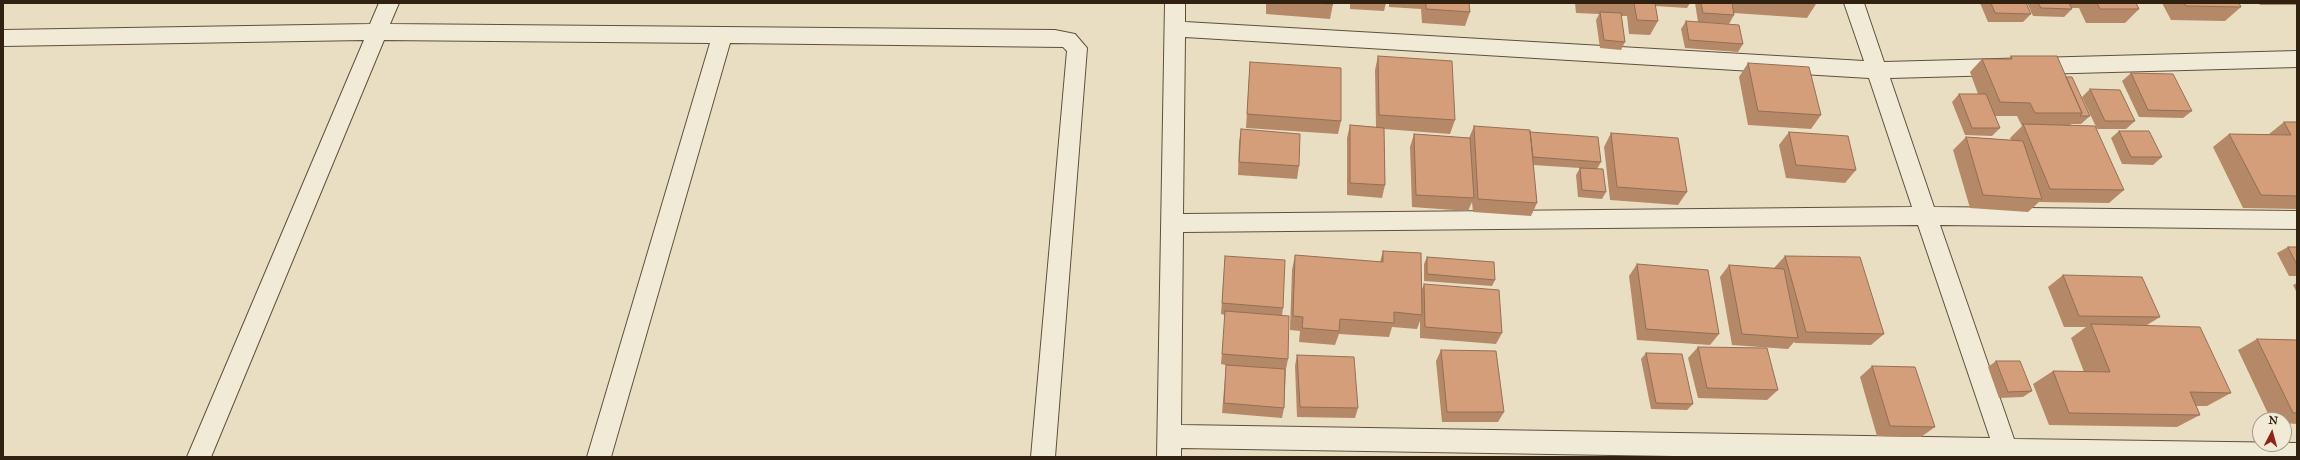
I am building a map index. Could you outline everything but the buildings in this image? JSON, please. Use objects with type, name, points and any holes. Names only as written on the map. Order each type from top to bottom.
[{"type":"street","points":[[199,457],[390,3]]},
{"type":"street","points":[[1175,3],[1169,446],[2008,454],[2297,455]]},
{"type":"street","points":[[1854,3],[1875,70],[1927,216],[2008,454]]},
{"type":"street","points":[[1175,29],[1875,70],[2297,58]]},
{"type":"street","points":[[3,38],[378,32],[1055,38],[1068,40],[1077,48],[1043,457]]},
{"type":"street","points":[[599,457],[722,35]]},
{"type":"street","points":[[1172,223],[1927,216],[2297,220]]}]
